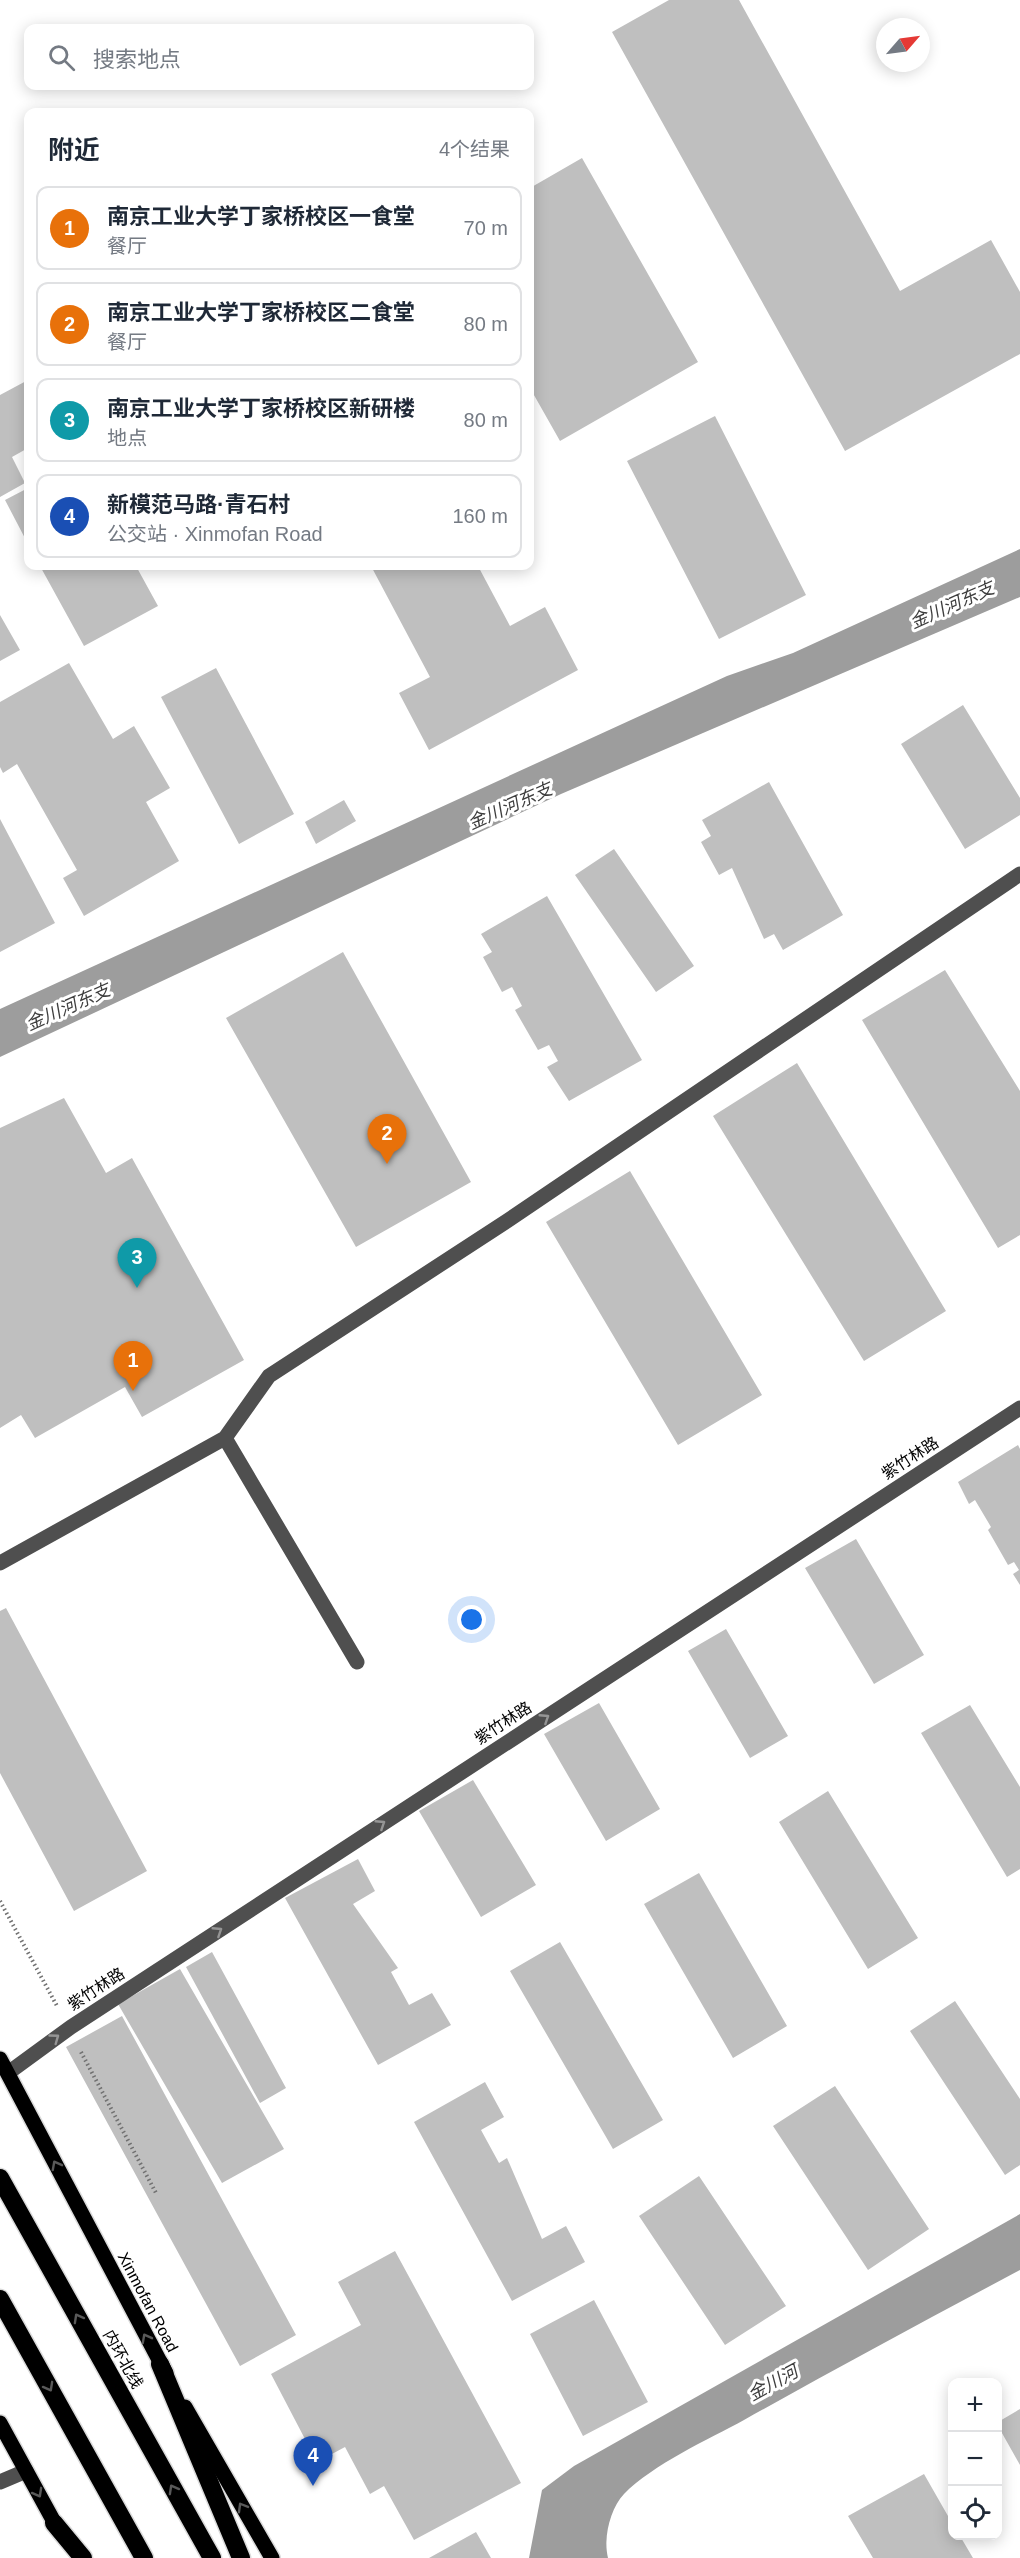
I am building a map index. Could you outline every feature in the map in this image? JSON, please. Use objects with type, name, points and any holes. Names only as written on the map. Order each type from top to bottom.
[{"type":"highway","name":"内环北线","points":[[0,2178],[212,2558]]},
{"type":"highway","points":[[0,2299],[144,2558]]},
{"type":"highway","points":[[160,2364],[241,2558]]},
{"type":"highway","points":[[54,2523],[82,2558]]},
{"type":"main road","name":"Xinmofan Road","points":[[0,2058],[160,2364],[272,2558]]},
{"type":"main road","points":[[0,2423],[73,2558]]},
{"type":"street","points":[[0,1563],[225,1438],[270,1376],[517,1214],[1020,874]]},
{"type":"street","name":"紫竹林路","points":[[8,2073],[71,2026],[1020,1408]]},
{"type":"street","points":[[225,1438],[357,1662]]},
{"type":"street","points":[[0,2482],[26,2471]]},
{"type":"path","points":[[0,1901],[59,2010]]},
{"type":"path","points":[[71,2026],[156,2193],[80,2050]]},
{"type":"water","name":"金川河东支","points":[[1020,549],[1020,597],[561,794],[0,1057],[0,1009],[727,676],[793,653]]},
{"type":"water","name":"金川河","points":[[1020,2214],[1020,2270],[698,2444],[650,2473],[624,2494],[611,2516],[606,2542],[608,2558],[529,2558],[542,2490],[574,2466]]},
{"type":"building","points":[[669,0],[739,0],[900,291],[991,240],[1020,292],[1020,354],[845,451],[612,32]]},
{"type":"building","points":[[582,158],[698,362],[560,441],[534,395],[534,186]]},
{"type":"building","points":[[24,382],[24,450],[12,457],[24,484],[0,497],[0,395]]},
{"type":"building","points":[[715,416],[806,595],[719,639],[627,461]]},
{"type":"building","points":[[24,490],[24,536],[5,500]]},
{"type":"building","points":[[42,570],[138,570],[158,606],[84,646]]},
{"type":"building","points":[[373,570],[480,570],[510,626],[545,607],[578,670],[429,750],[399,693],[430,677]]},
{"type":"building","points":[[0,615],[20,650],[0,661]]},
{"type":"building","points":[[69,663],[113,739],[134,726],[170,788],[146,802],[179,861],[84,916],[63,878],[77,870],[17,764],[3,773],[0,767],[0,702]]},
{"type":"building","points":[[216,668],[294,814],[239,844],[161,697]]},
{"type":"building","points":[[963,705],[1020,798],[1020,815],[965,849],[901,744]]},
{"type":"building","points":[[769,782],[843,915],[783,950],[774,934],[764,939],[732,868],[719,875],[701,842],[711,836],[702,820]]},
{"type":"building","points":[[344,800],[356,821],[316,844],[305,822]]},
{"type":"building","points":[[0,819],[55,923],[0,952]]},
{"type":"building","points":[[614,849],[694,966],[656,992],[575,875]]},
{"type":"building","points":[[547,896],[642,1060],[569,1101],[547,1067],[558,1061],[549,1045],[538,1050],[515,1010],[522,1006],[512,987],[502,992],[483,957],[492,952],[481,934]]},
{"type":"building","points":[[343,952],[471,1182],[356,1247],[226,1018]]},
{"type":"building","points":[[945,970],[1020,1091],[1020,1235],[998,1248],[862,1020]]},
{"type":"building","points":[[797,1063],[946,1311],[864,1361],[713,1116]]},
{"type":"building","points":[[64,1098],[106,1173],[132,1158],[244,1360],[142,1417],[125,1387],[35,1438],[21,1415],[0,1428],[0,1128]]},
{"type":"building","points":[[630,1171],[762,1395],[678,1445],[546,1222]]},
{"type":"building","points":[[1018,1445],[1020,1449],[1020,1585],[1013,1574],[1019,1570],[1014,1562],[1008,1565],[988,1530],[991,1527],[975,1500],[969,1504],[958,1482]]},
{"type":"building","points":[[856,1539],[924,1655],[874,1684],[805,1568]]},
{"type":"building","points":[[6,1608],[147,1871],[74,1911],[0,1773],[0,1611]]},
{"type":"building","points":[[726,1629],[788,1736],[750,1758],[688,1651]]},
{"type":"building","points":[[599,1703],[660,1809],[606,1841],[544,1734]]},
{"type":"building","points":[[970,1705],[1020,1787],[1020,1869],[1007,1877],[921,1733]]},
{"type":"building","points":[[473,1780],[536,1885],[481,1917],[419,1811]]},
{"type":"building","points":[[828,1791],[918,1938],[868,1969],[779,1822]]},
{"type":"building","points":[[358,1859],[375,1891],[353,1904],[398,1968],[391,1972],[409,2005],[432,1993],[451,2025],[378,2065],[285,1898]]},
{"type":"building","points":[[699,1873],[787,2026],[733,2058],[644,1904]]},
{"type":"building","points":[[560,1942],[663,2120],[613,2149],[510,1971]]},
{"type":"building","points":[[212,1952],[286,2088],[260,2103],[186,1967]]},
{"type":"building","points":[[180,1969],[284,2149],[222,2183],[118,2004]]},
{"type":"building","points":[[955,2001],[1020,2099],[1020,2165],[1005,2175],[910,2031]]},
{"type":"building","points":[[122,2016],[296,2335],[240,2366],[66,2047]]},
{"type":"building","points":[[485,2082],[504,2117],[481,2130],[499,2163],[507,2158],[542,2239],[566,2226],[585,2262],[512,2301],[414,2122]]},
{"type":"building","points":[[835,2086],[929,2229],[868,2270],[773,2126]]},
{"type":"building","points":[[699,2176],[786,2306],[725,2345],[639,2216]]},
{"type":"building","points":[[395,2251],[521,2483],[414,2540],[384,2486],[370,2494],[345,2447],[317,2462],[271,2374],[361,2325],[338,2282]]},
{"type":"building","points":[[594,2300],[648,2402],[583,2436],[530,2334]]},
{"type":"building","points":[[1020,2409],[1020,2465],[1002,2433],[1002,2420]]},
{"type":"building","points":[[924,2474],[948,2516],[948,2540],[962,2540],[973,2558],[873,2558],[848,2516]]},
{"type":"building","points":[[476,2532],[491,2558],[429,2558]]},
{"type":"place","name":"南京工业大学丁家桥校区二食堂","points":[[387,1164]]},
{"type":"place","name":"南京工业大学丁家桥校区新研楼","points":[[137,1288]]},
{"type":"place","name":"南京工业大学丁家桥校区一食堂","points":[[133,1391]]},
{"type":"place","name":"新模范马路·青石村","points":[[313,2486]]}]
